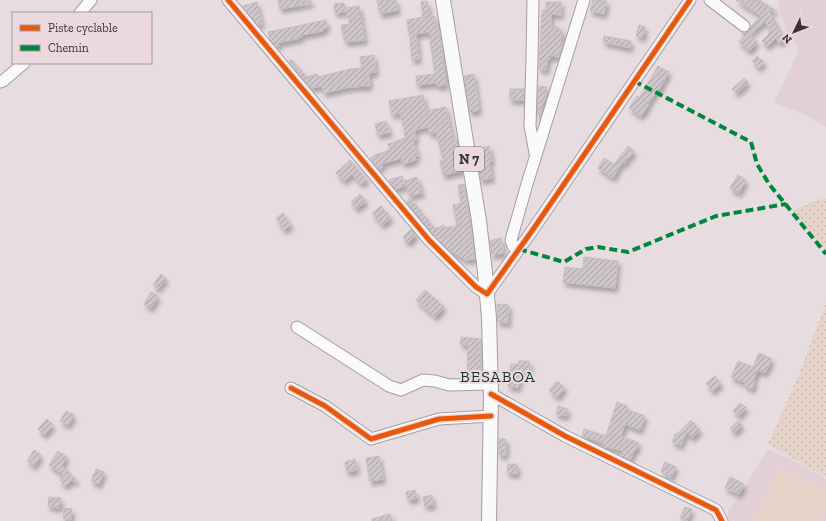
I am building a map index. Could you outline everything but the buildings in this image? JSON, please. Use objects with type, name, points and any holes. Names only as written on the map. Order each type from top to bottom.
[{"type":"main road","name":"N 7","points":[[442,0],[479,221],[487,294],[489,318],[491,416],[489,521]]},
{"type":"street","points":[[81,12],[91,0]]},
{"type":"street","points":[[228,0],[429,240],[476,287],[487,294],[690,0]]},
{"type":"street","points":[[533,0],[530,126],[536,155]]},
{"type":"street","points":[[519,249],[513,246],[511,240],[584,0]]},
{"type":"street","points":[[710,0],[744,26]]},
{"type":"street","points":[[0,82],[23,64]]},
{"type":"street","points":[[296,327],[389,386],[401,390],[423,380],[435,380],[449,385],[490,389],[565,436],[716,510],[722,521]]},
{"type":"street","points":[[291,388],[325,406],[371,439],[439,418],[491,416]]},
{"type":"shaded area","points":[[779,0],[826,0],[826,127],[802,113],[774,103],[799,50],[786,30],[778,4]]},
{"type":"shaded area","points":[[819,199],[826,199],[826,251],[792,211]]},
{"type":"shaded area","points":[[826,303],[826,477],[768,444],[799,374]]},
{"type":"shaded area","points":[[768,449],[805,466],[826,479],[826,521],[727,521],[728,510],[736,501]]},
{"type":"shaded area","points":[[779,468],[826,490],[826,507],[819,521],[753,521]]},
{"type":"marked path","points":[[634,81],[751,142],[757,164],[769,184],[826,254]]},
{"type":"marked path","points":[[519,249],[564,262],[586,249],[598,247],[628,252],[716,216],[786,204]]},
{"type":"cycle path","points":[[228,0],[429,240],[476,287],[487,294],[690,0]]},
{"type":"cycle path","points":[[291,388],[325,406],[371,439],[439,419],[491,416]]},
{"type":"cycle path","points":[[491,394],[565,436],[716,510],[722,521]]},
{"type":"district","name":"BESABOA","points":[[498,376]]}]
